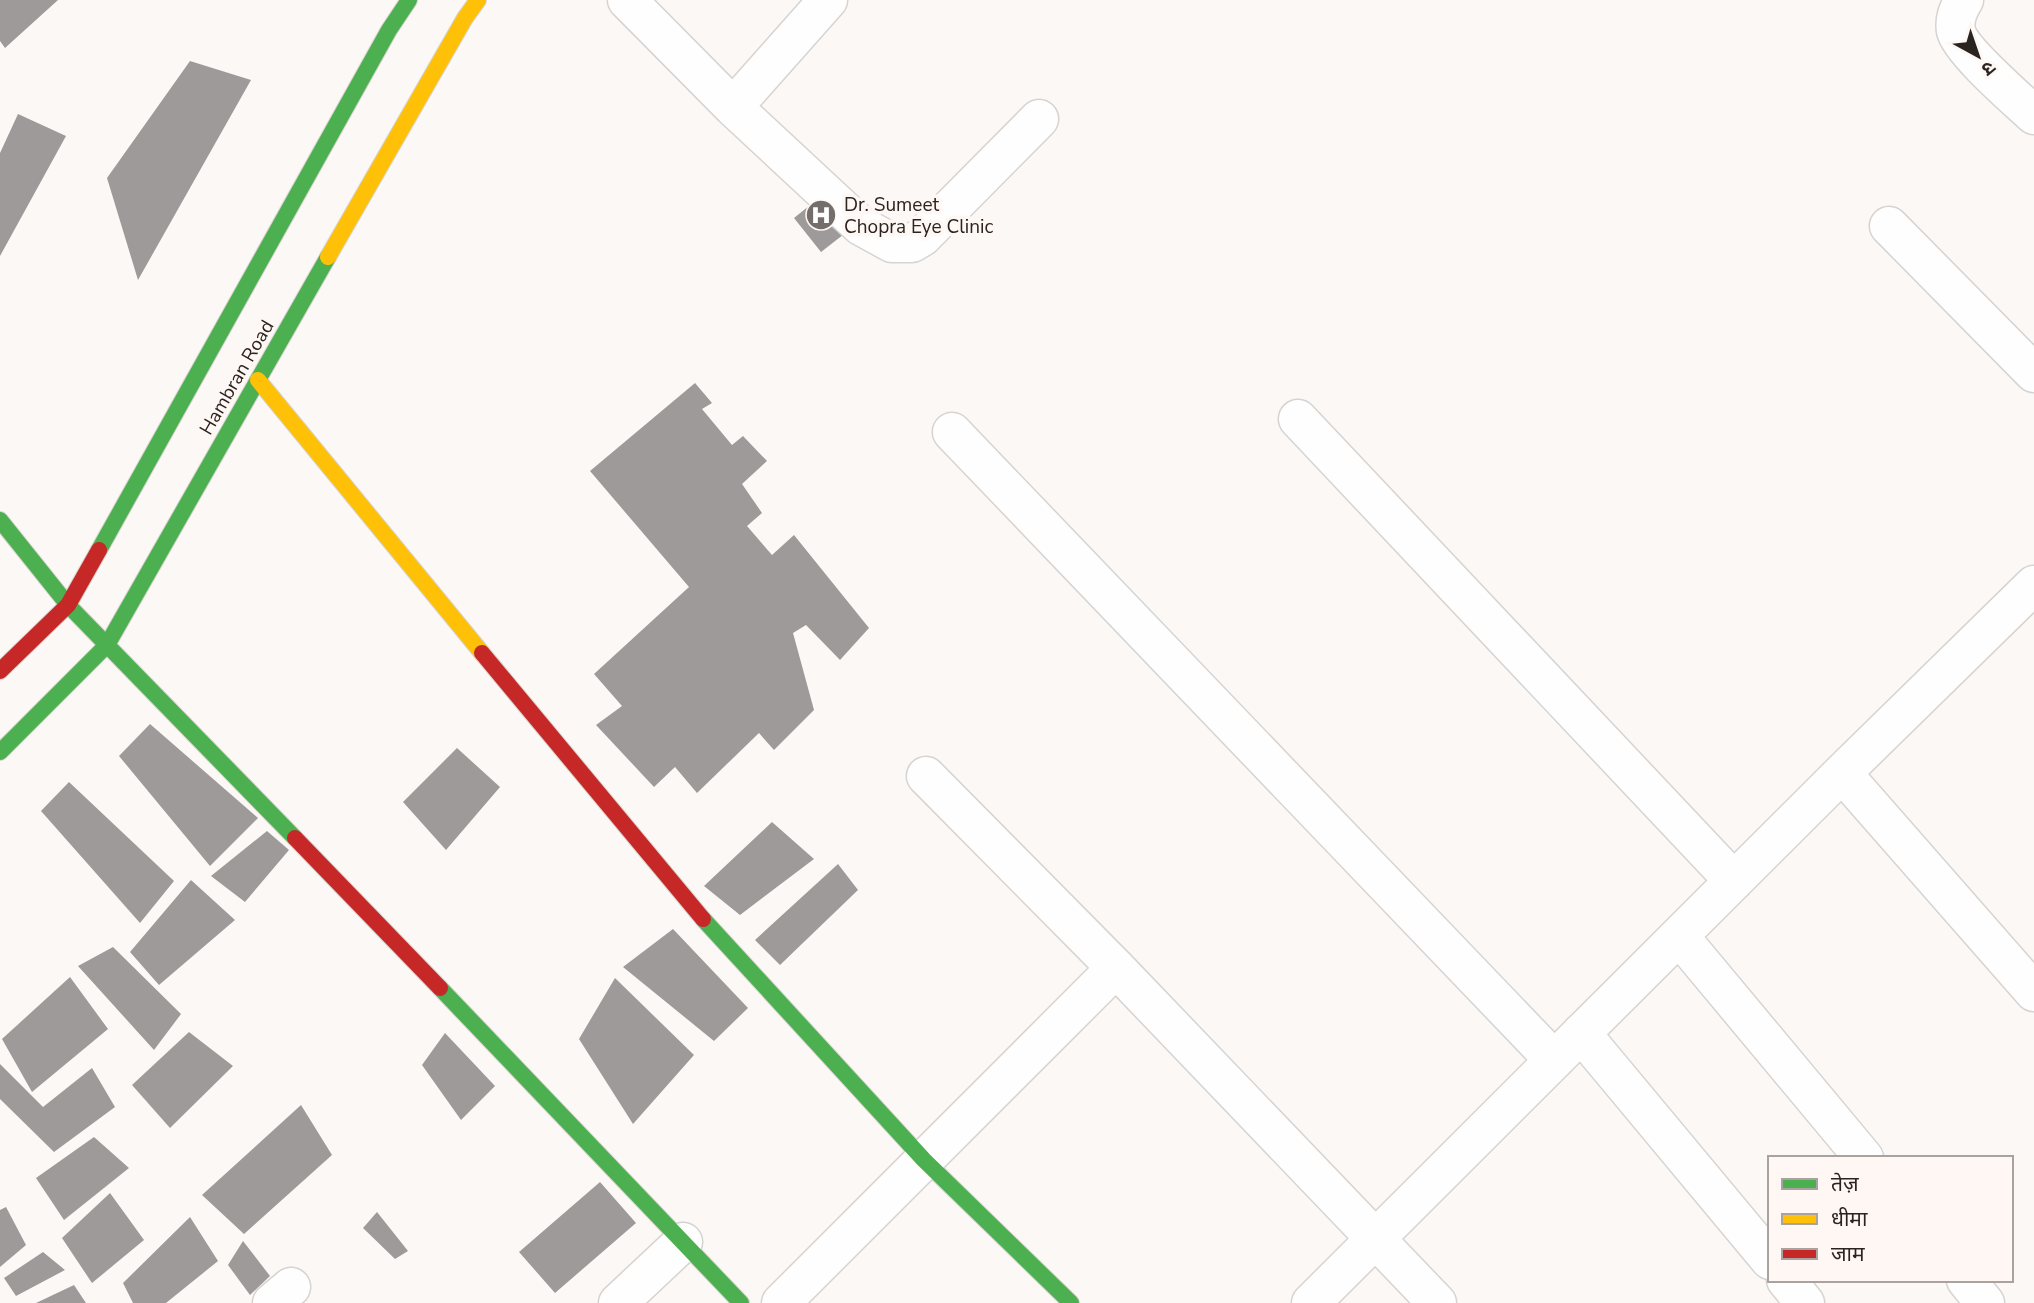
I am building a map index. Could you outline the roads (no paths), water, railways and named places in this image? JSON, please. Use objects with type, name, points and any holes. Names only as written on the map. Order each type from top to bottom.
[{"type":"street","name":"Hambran Road","points":[[0,671],[68,605],[293,200],[389,30],[409,0]]},
{"type":"street","name":"Hambran Road","points":[[0,752],[107,645],[458,30],[478,0]]},
{"type":"street","points":[[627,0],[733,107],[862,226],[892,243],[912,243],[922,237],[1039,119]]},
{"type":"street","points":[[733,107],[828,0]]},
{"type":"street","points":[[1964,0],[1957,13],[1957,35],[1983,66],[2034,115]]},
{"type":"street","points":[[1889,226],[2034,373]]},
{"type":"street","points":[[258,380],[684,900],[924,1160],[1071,1303]]},
{"type":"street","points":[[1298,419],[1734,881]]},
{"type":"street","points":[[952,432],[1554,1060]]},
{"type":"street","points":[[0,520],[68,605],[384,929],[741,1303]]},
{"type":"street","points":[[1311,1303],[2034,585]]},
{"type":"street","points":[[1842,773],[2034,992]]},
{"type":"street","points":[[926,776],[1116,968],[1437,1303]]},
{"type":"street","points":[[1679,936],[1862,1156]]},
{"type":"street","points":[[781,1303],[1116,968]]},
{"type":"street","points":[[1581,1033],[1768,1258]]},
{"type":"street","points":[[618,1303],[683,1242]]},
{"type":"street","points":[[1788,1282],[1805,1303]]},
{"type":"street","points":[[1968,1282],[1985,1303]]},
{"type":"place","name":"Dr. Sumeet Chopra Eye Clinic","points":[[821,215]]}]
